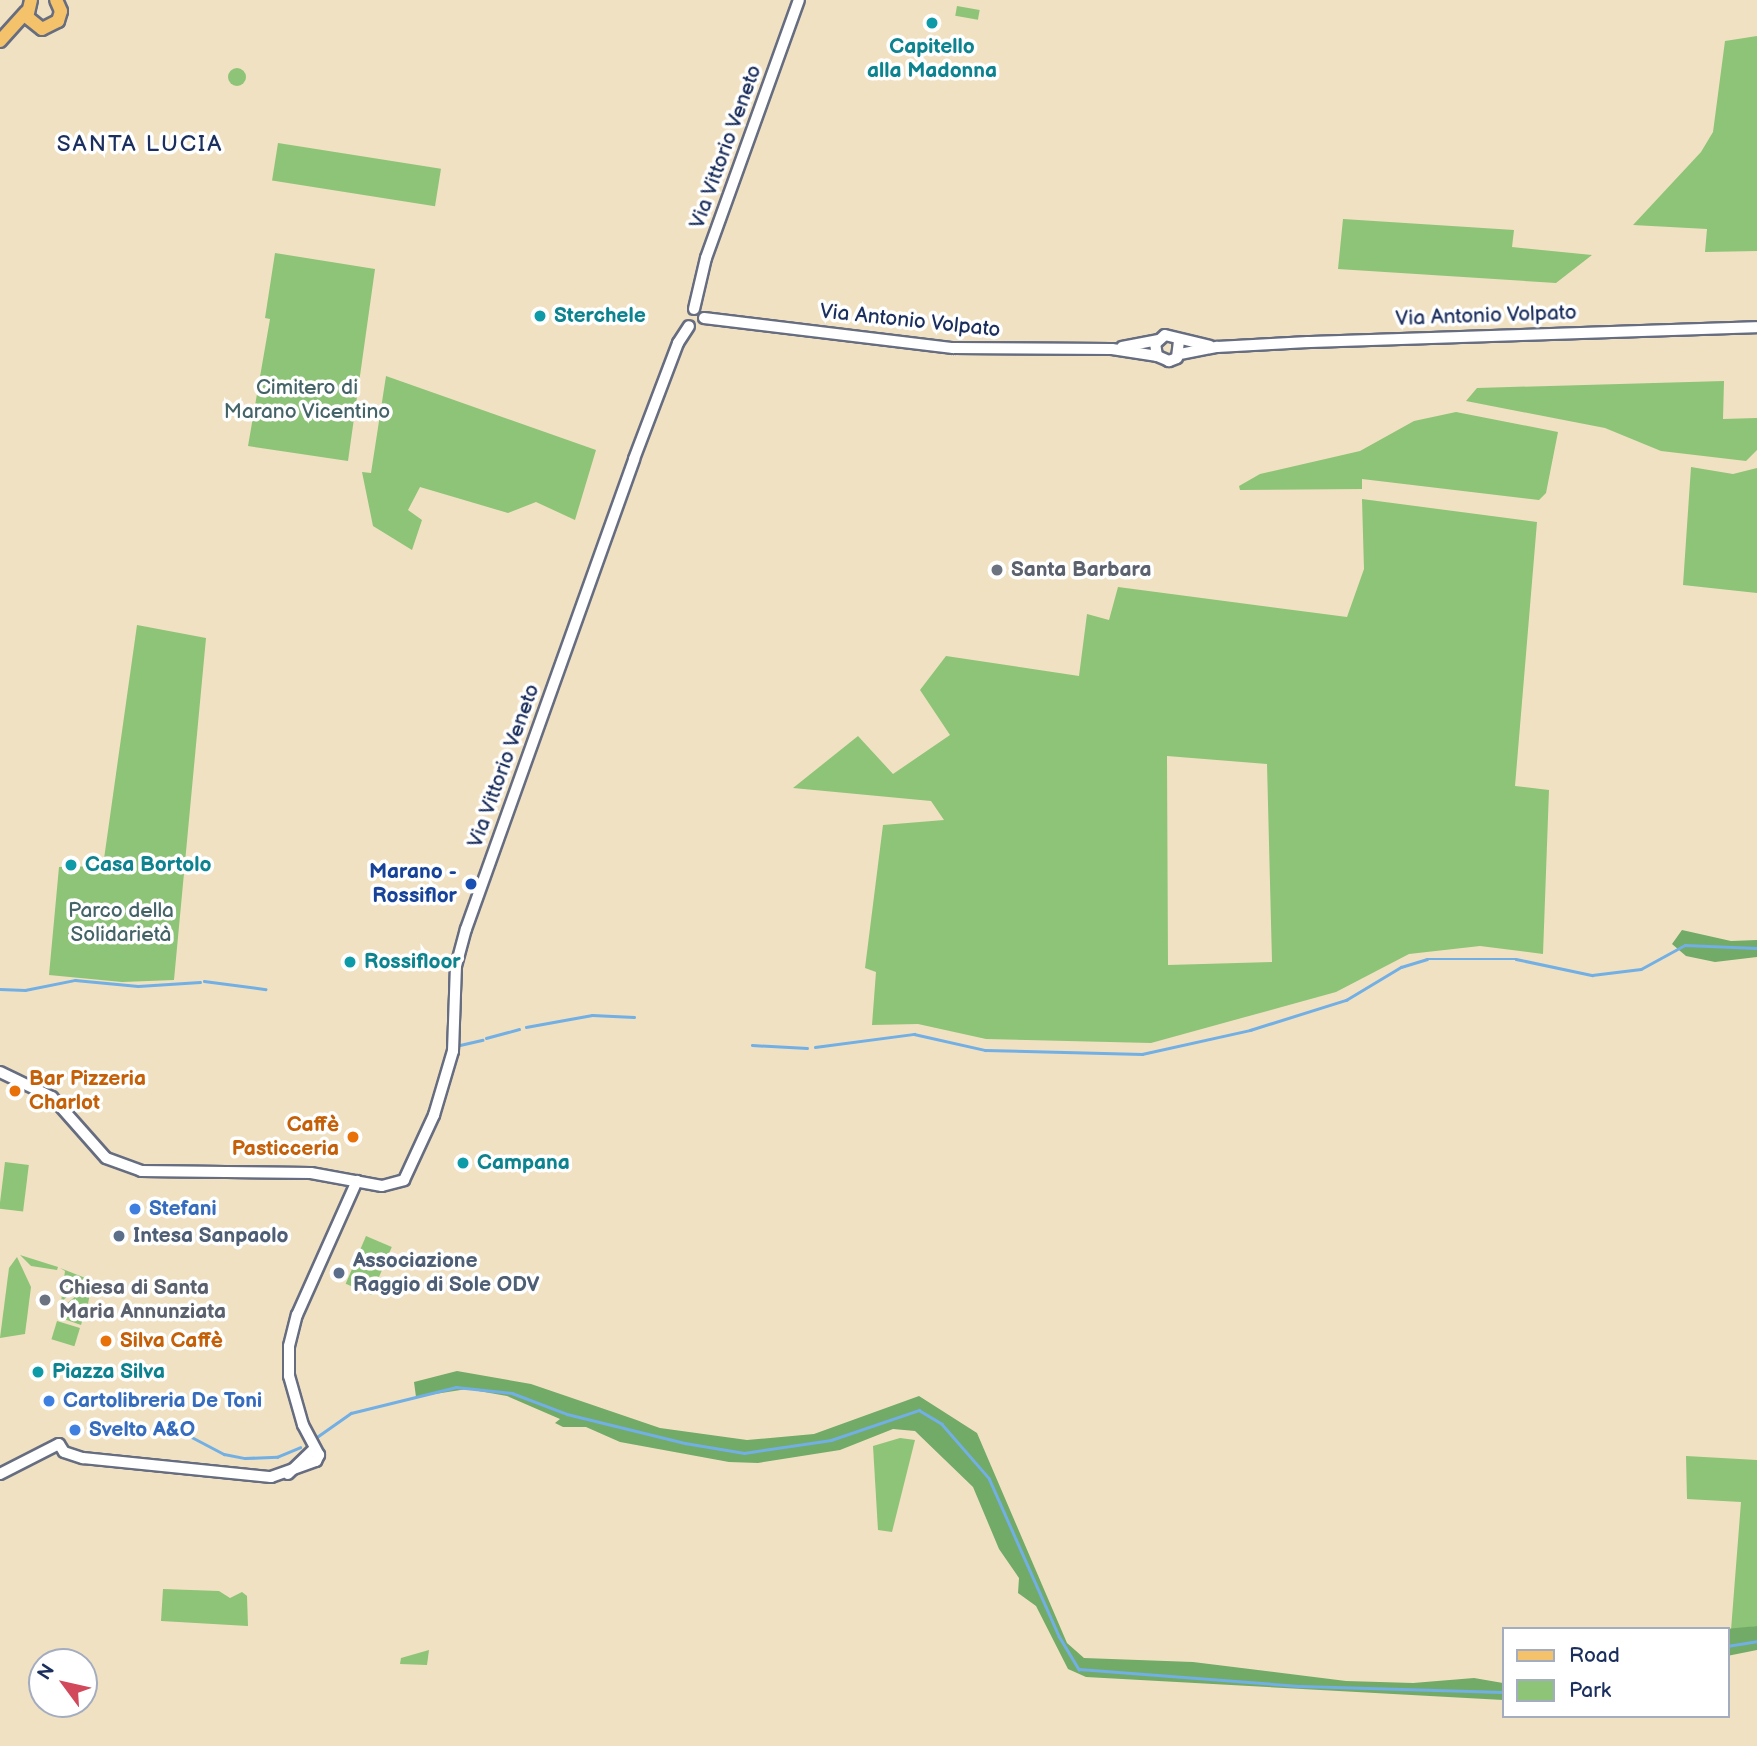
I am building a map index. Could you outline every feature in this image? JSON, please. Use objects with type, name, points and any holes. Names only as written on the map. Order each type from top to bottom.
[{"type":"main road","points":[[5,37],[34,26],[46,29],[55,24],[61,2]]},
{"type":"main road","points":[[27,4],[34,26]]},
{"type":"main road","points":[[5,37],[27,4]]},
{"type":"street","name":"Via Vittorio Veneto","points":[[0,1072],[52,1097],[106,1158],[153,1174],[311,1173],[382,1186],[404,1180],[434,1115],[453,1051],[456,966],[466,929],[634,459],[678,343],[689,326],[685,315],[694,309],[706,258],[799,0]]},
{"type":"street","points":[[689,326],[698,328],[705,318],[694,309]]},
{"type":"street","name":"Via Antonio Volpato","points":[[705,318],[953,348],[1112,349],[1157,356]]},
{"type":"street","name":"Via Antonio Volpato","points":[[1180,354],[1217,347],[1757,327]]},
{"type":"street","points":[[1171,335],[1179,341],[1180,354],[1169,361],[1157,356],[1157,340],[1171,335]]},
{"type":"street","name":"Via Antonio Volpato","points":[[1112,349],[1157,340]]},
{"type":"street","name":"Via Antonio Volpato","points":[[1179,341],[1217,347]]},
{"type":"street","points":[[0,1474],[59,1444],[64,1452],[83,1458],[271,1477],[288,1474],[314,1449],[295,1404],[289,1346],[297,1315],[357,1181]]},
{"type":"green space","points":[[957,6],[980,10],[978,20],[955,16]]},
{"type":"green space","points":[[1757,36],[1757,251],[1705,252],[1707,229],[1633,225],[1701,152],[1713,132],[1725,41]]},
{"type":"green space","points":[[237,68],[243,71],[246,77],[243,83],[237,86],[231,83],[228,77],[231,71]]},
{"type":"green space","points":[[278,143],[441,169],[435,206],[272,181]]},
{"type":"green space","points":[[1343,219],[1514,230],[1512,247],[1592,255],[1556,283],[1338,269]]},
{"type":"green space","name":"Cimitero di Marano Vicentino","points":[[275,253],[375,269],[348,461],[248,446],[270,319],[265,318]]},
{"type":"green space","points":[[386,376],[596,450],[575,520],[536,502],[508,513],[420,487],[408,510],[422,520],[412,550],[373,526],[362,472],[371,473]]},
{"type":"green space","points":[[1724,381],[1723,419],[1757,418],[1757,450],[1746,461],[1661,451],[1605,428],[1466,401],[1477,388]]},
{"type":"green space","points":[[1456,412],[1558,432],[1546,493],[1539,500],[1362,479],[1362,489],[1240,490],[1239,486],[1260,474],[1360,451],[1414,421]]},
{"type":"green space","points":[[1691,467],[1733,474],[1757,468],[1757,593],[1683,585]]},
{"type":"green space","points":[[1362,499],[1537,522],[1515,786],[1549,790],[1543,954],[1480,946],[1409,954],[1336,992],[1151,1043],[986,1039],[918,1024],[872,1025],[876,972],[865,968],[883,825],[944,820],[931,801],[793,788],[858,736],[893,774],[950,735],[920,690],[946,656],[1079,676],[1087,614],[1109,620],[1118,587],[1347,617],[1364,569]],"holes":[[[1167,756],[1267,764],[1272,962],[1168,965]]]},
{"type":"green space","name":"Parco della Solidarietà","points":[[137,625],[206,638],[174,980],[122,982],[49,975],[59,867],[103,866]]},
{"type":"green space","points":[[1682,930],[1731,941],[1757,940],[1757,957],[1715,962],[1686,956],[1672,944]]},
{"type":"green space","points":[[5,1162],[29,1165],[23,1212],[0,1209]]},
{"type":"green space","points":[[366,1236],[392,1247],[371,1295],[346,1284]]},
{"type":"green space","points":[[20,1255],[58,1267],[57,1270],[31,1266]]},
{"type":"green space","points":[[17,1257],[31,1287],[25,1334],[0,1338],[9,1268]]},
{"type":"green space","points":[[60,1268],[88,1279],[61,1302],[65,1271]]},
{"type":"green space","points":[[92,1283],[88,1304],[65,1305]]},
{"type":"green space","points":[[79,1305],[86,1308],[81,1325],[58,1317],[64,1307]]},
{"type":"green space","points":[[57,1321],[80,1328],[74,1346],[51,1339]]},
{"type":"green space","points":[[457,1371],[531,1384],[660,1428],[747,1440],[814,1434],[919,1396],[977,1433],[1067,1643],[1084,1658],[1193,1662],[1346,1681],[1413,1683],[1474,1678],[1502,1683],[1502,1700],[1086,1677],[1068,1669],[1036,1606],[1018,1593],[1019,1578],[999,1549],[973,1487],[915,1431],[893,1429],[840,1450],[758,1463],[729,1462],[620,1442],[586,1427],[563,1427],[555,1423],[560,1419],[507,1396],[467,1389],[416,1397],[414,1382]]},
{"type":"green space","points":[[900,1438],[915,1440],[892,1532],[878,1530],[873,1446]]},
{"type":"green space","points":[[1686,1456],[1757,1460],[1757,1626],[1731,1630],[1741,1502],[1687,1499]]},
{"type":"green space","points":[[163,1589],[219,1591],[230,1598],[242,1592],[247,1596],[248,1626],[161,1621]]},
{"type":"green space","points":[[1757,1626],[1757,1650],[1729,1656],[1729,1629]]},
{"type":"green space","points":[[429,1650],[427,1665],[400,1664],[401,1658]]},
{"type":"waterway","points":[[815,1047],[914,1034],[985,1050],[1142,1054],[1250,1030],[1346,1000],[1401,967],[1427,959],[1516,959],[1592,975],[1641,969],[1685,945],[1757,948]]},
{"type":"waterway","points":[[0,989],[25,990],[75,980],[138,986],[200,982]]},
{"type":"waterway","points":[[204,981],[265,989]]},
{"type":"waterway","points":[[526,1027],[592,1015],[634,1017]]},
{"type":"waterway","points":[[486,1038],[519,1029]]},
{"type":"waterway","points":[[460,1045],[482,1040]]},
{"type":"waterway","points":[[752,1045],[807,1048]]},
{"type":"waterway","points":[[314,1439],[351,1413],[456,1387],[512,1393],[567,1414],[685,1443],[744,1453],[831,1440],[919,1410],[942,1424],[989,1478],[1059,1636],[1079,1669],[1301,1686],[1502,1692]]},
{"type":"waterway","points":[[186,1434],[224,1454],[245,1458],[277,1457],[300,1447]]},
{"type":"waterway","points":[[1729,1646],[1757,1641]]},
{"type":"place","name":"Capitello alla Madonna","points":[[932,23]]},
{"type":"place","name":"Sterchele","points":[[540,316]]},
{"type":"place","name":"Santa Barbara","points":[[997,570]]},
{"type":"place","name":"Casa Bortolo","points":[[71,865]]},
{"type":"place","name":"Marano - Rossiflor","points":[[471,884]]},
{"type":"place","name":"Rossifloor","points":[[350,962]]},
{"type":"place","name":"Bar Pizzeria Charlot","points":[[15,1091]]},
{"type":"place","name":"Caffè Pasticceria","points":[[353,1137]]},
{"type":"place","name":"Campana","points":[[463,1163]]},
{"type":"place","name":"Stefani","points":[[135,1209]]},
{"type":"place","name":"Intesa Sanpaolo","points":[[119,1236]]},
{"type":"place","name":"Associazione Raggio di Sole ODV","points":[[339,1273]]},
{"type":"place","name":"Chiesa di Santa Maria Annunziata","points":[[45,1300]]},
{"type":"place","name":"Silva Caffè","points":[[106,1341]]},
{"type":"place","name":"Piazza Silva","points":[[38,1372]]},
{"type":"place","name":"Cartolibreria De Toni","points":[[49,1401]]},
{"type":"place","name":"Svelto A&O","points":[[75,1430]]},
{"type":"district","name":"SANTA LUCIA","points":[[140,144]]}]
